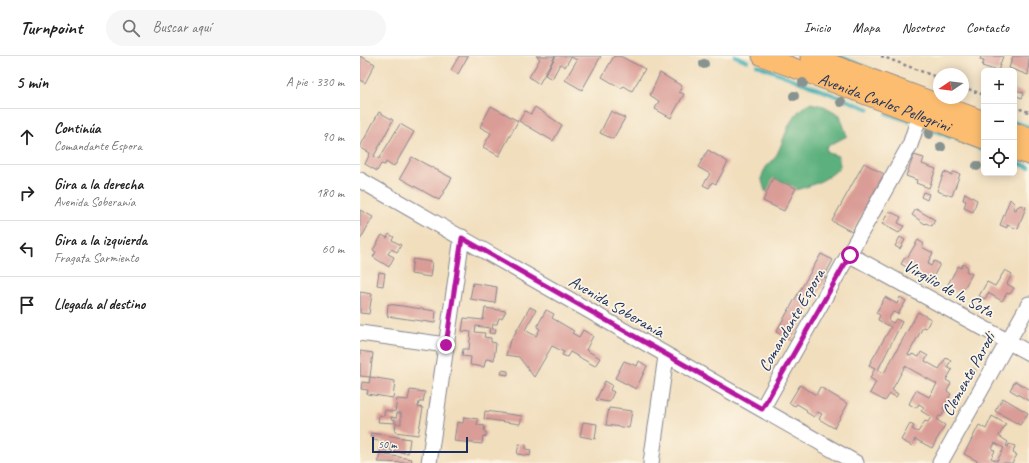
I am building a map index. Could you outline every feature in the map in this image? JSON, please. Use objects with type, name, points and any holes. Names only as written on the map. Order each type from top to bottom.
[{"type":"main road","name":"Avenida Carlos Pellegrini","points":[[764,56],[923,107],[981,120]]},
{"type":"main road","name":"Avenida Carlos Pellegrini","points":[[810,56],[923,107],[981,137]]},
{"type":"main road","points":[[1017,133],[1029,138]]},
{"type":"main road","points":[[1017,151],[1029,155]]},
{"type":"street","name":"Comandante Espora","points":[[762,409],[850,255],[910,145],[923,107]]},
{"type":"street","name":"Avenida Soberanía","points":[[360,180],[666,356],[856,463]]},
{"type":"street","points":[[429,463],[462,238]]},
{"type":"street","name":"Virgilio de la Sota","points":[[850,255],[1008,343],[1029,353]]},
{"type":"street","name":"Clemente Parodi","points":[[940,463],[1029,304]]},
{"type":"street","points":[[360,332],[446,345]]},
{"type":"street","points":[[651,463],[666,356]]},
{"type":"path","points":[[881,56],[933,76]]},
{"type":"path","points":[[969,89],[981,94]]},
{"type":"path","points":[[1017,108],[1029,112]]},
{"type":"green space","points":[[810,103],[824,106],[840,115],[847,136],[826,147],[828,153],[838,156],[840,166],[826,178],[806,187],[783,192],[765,191],[762,181],[763,172],[776,156],[788,126],[792,120],[802,108]]},
{"type":"building","points":[[360,56],[375,64],[365,83],[360,80]]},
{"type":"building","points":[[459,56],[468,56],[458,74],[451,70]]},
{"type":"building","points":[[536,56],[555,56],[539,84],[529,77],[540,59]]},
{"type":"building","points":[[556,56],[601,56],[582,90],[565,80],[577,60],[571,57],[565,67],[560,64],[552,79],[545,75]]},
{"type":"building","points":[[614,56],[620,56],[645,69],[632,91],[624,86],[621,88],[602,77]]},
{"type":"building","points":[[981,56],[1003,56],[999,68],[988,68],[982,66],[984,61],[980,60]]},
{"type":"building","points":[[1013,56],[1029,56],[1028,75],[1017,71],[1017,68],[1009,68]]},
{"type":"building","points":[[660,73],[682,86],[679,92],[684,94],[671,118],[655,109],[659,101],[650,95]]},
{"type":"building","points":[[1017,90],[1024,93],[1022,98],[1017,96]]},
{"type":"building","points":[[491,106],[518,121],[499,156],[483,147],[491,133],[480,127]]},
{"type":"building","points":[[535,107],[562,125],[553,141],[519,121],[525,111],[531,114]]},
{"type":"building","points":[[611,111],[625,118],[613,139],[600,133]]},
{"type":"building","points":[[379,112],[393,120],[374,156],[379,159],[400,124],[414,132],[395,165],[392,166],[386,162],[385,165],[381,164],[377,171],[365,164],[370,153],[361,148],[361,145]]},
{"type":"building","points":[[708,150],[728,162],[716,184],[712,182],[709,188],[703,185],[710,174],[698,167]]},
{"type":"building","points":[[914,155],[924,158],[922,164],[936,169],[929,188],[916,183],[917,180],[906,176]]},
{"type":"building","points":[[412,157],[452,178],[439,200],[400,178]]},
{"type":"building","points":[[864,163],[884,174],[852,232],[832,221]]},
{"type":"building","points":[[944,172],[952,175],[953,172],[960,174],[952,196],[937,191]]},
{"type":"building","points":[[773,178],[796,188],[784,211],[763,201]]},
{"type":"building","points":[[923,192],[929,194],[927,200],[921,197]]},
{"type":"building","points":[[965,193],[977,200],[973,212],[964,208],[966,201],[963,200]]},
{"type":"building","points":[[1010,199],[1015,204],[1013,209],[1016,210],[1017,207],[1021,205],[1026,207],[1018,229],[1007,225],[1007,228],[1000,225]]},
{"type":"building","points":[[916,209],[935,220],[932,226],[926,223],[925,224],[912,215]]},
{"type":"building","points":[[360,210],[373,217],[360,240]]},
{"type":"building","points":[[889,211],[901,217],[898,223],[904,226],[899,233],[882,224]]},
{"type":"building","points":[[389,234],[394,237],[392,240],[401,245],[397,252],[391,249],[388,254],[394,257],[389,267],[373,257],[376,252],[373,250],[382,235],[387,238]]},
{"type":"building","points":[[900,237],[905,240],[900,249],[895,246]]},
{"type":"building","points":[[918,240],[924,244],[922,247],[933,253],[928,262],[929,265],[931,266],[934,261],[940,264],[930,283],[909,271],[910,269],[901,264],[905,257],[907,258]]},
{"type":"building","points":[[821,254],[833,260],[824,277],[827,278],[791,341],[776,332]]},
{"type":"building","points":[[413,259],[432,262],[430,277],[411,274]]},
{"type":"building","points":[[963,264],[968,267],[966,271],[972,274],[961,294],[947,286],[958,266],[961,268]]},
{"type":"building","points":[[1005,270],[1012,274],[1007,284],[1014,288],[1010,294],[1007,293],[1002,301],[988,293],[985,299],[979,296],[987,282],[995,286]]},
{"type":"building","points":[[379,272],[385,273],[383,286],[377,285]]},
{"type":"building","points":[[473,283],[497,287],[495,303],[470,299]]},
{"type":"building","points":[[360,292],[372,294],[369,314],[360,313]]},
{"type":"building","points":[[885,297],[897,304],[900,297],[906,301],[898,314],[893,312],[888,320],[893,323],[896,319],[902,322],[878,370],[884,373],[918,312],[931,319],[926,328],[923,327],[908,355],[911,356],[912,354],[919,357],[921,352],[928,356],[925,361],[939,369],[946,358],[951,361],[947,367],[952,370],[946,380],[951,383],[947,391],[951,394],[943,409],[945,410],[941,417],[939,416],[937,420],[945,425],[932,448],[915,439],[912,446],[901,440],[910,424],[914,426],[912,429],[918,432],[925,421],[928,422],[931,417],[921,411],[924,407],[919,404],[916,408],[909,404],[916,390],[929,397],[937,384],[905,366],[892,390],[898,394],[896,397],[890,394],[885,401],[870,393],[876,382],[870,378],[875,368],[869,365],[891,327],[878,320],[880,315],[876,313]]},
{"type":"building","points":[[388,304],[436,311],[435,323],[387,316]]},
{"type":"building","points":[[530,307],[536,310],[525,330],[536,336],[540,329],[537,327],[546,310],[554,314],[552,318],[574,331],[572,333],[579,337],[583,330],[593,336],[586,350],[600,358],[595,366],[570,352],[567,357],[562,355],[564,352],[552,346],[534,377],[519,357],[506,355],[509,344]]},
{"type":"building","points":[[485,308],[506,311],[502,318],[499,318],[497,324],[493,324],[492,329],[496,329],[495,334],[489,333],[490,328],[476,326],[475,332],[485,333],[484,337],[491,338],[491,342],[496,343],[494,360],[486,359],[484,367],[470,365],[471,357],[462,356],[463,349],[469,349],[471,332],[462,331],[464,318],[483,320]]},
{"type":"building","points":[[360,351],[373,353],[370,377],[360,376]]},
{"type":"building","points":[[624,361],[637,366],[639,361],[647,366],[636,389],[615,378]]},
{"type":"building","points":[[972,368],[976,370],[974,375],[970,372]]},
{"type":"building","points":[[502,370],[508,371],[508,375],[501,374]]},
{"type":"building","points":[[370,377],[395,381],[393,398],[367,394],[368,390],[361,389],[362,382],[369,383]]},
{"type":"building","points":[[605,381],[612,385],[610,390],[614,392],[609,402],[596,400]]},
{"type":"building","points":[[1015,381],[1029,389],[1029,401],[1010,390]]},
{"type":"building","points":[[800,385],[816,395],[820,387],[848,404],[834,428],[819,419],[822,414],[817,412],[814,417],[806,412],[807,410],[797,404],[795,406],[789,403]]},
{"type":"building","points":[[410,390],[425,392],[423,402],[419,402],[418,407],[423,408],[418,435],[395,432],[396,423],[401,424],[401,413],[397,413],[396,418],[391,417],[391,419],[395,420],[395,423],[378,422],[379,415],[384,416],[385,410],[395,412],[397,399],[408,400]]},
{"type":"building","points":[[1003,398],[1028,413],[1020,425],[995,411]]},
{"type":"building","points":[[609,408],[632,411],[629,428],[606,425]]},
{"type":"building","points":[[485,411],[522,416],[520,424],[484,419]]},
{"type":"building","points":[[992,416],[1006,424],[999,436],[1008,442],[1006,446],[1008,447],[1009,444],[1015,446],[1013,453],[1017,455],[1012,463],[981,463],[964,454],[979,425],[986,429]],"holes":[[[995,443],[1004,448],[997,461],[991,458],[995,451],[992,449]]]},
{"type":"building","points":[[464,417],[478,419],[477,425],[485,426],[484,431],[486,432],[486,437],[483,436],[482,444],[454,441],[457,422],[463,423]]},
{"type":"building","points":[[583,422],[597,424],[595,439],[580,436]]},
{"type":"building","points":[[371,433],[410,439],[408,453],[391,451],[392,443],[373,440],[374,437],[370,437]]},
{"type":"building","points":[[519,444],[526,445],[526,449],[531,450],[530,456],[517,454]]},
{"type":"building","points":[[381,449],[387,450],[386,455],[412,459],[411,463],[378,462]]},
{"type":"waterway","points":[[735,56],[747,61]]},
{"type":"waterway","points":[[838,56],[871,69]]},
{"type":"waterway","points":[[757,65],[869,109]]},
{"type":"waterway","points":[[887,114],[909,121]]},
{"type":"waterway","points":[[1017,123],[1029,127]]},
{"type":"waterway","points":[[924,127],[950,137]]},
{"type":"waterway","points":[[957,139],[981,149]]},
{"type":"waterway","points":[[1017,163],[1029,167]]},
{"type":"route","points":[[446,345],[462,238],[666,356],[762,409],[850,255]]}]
